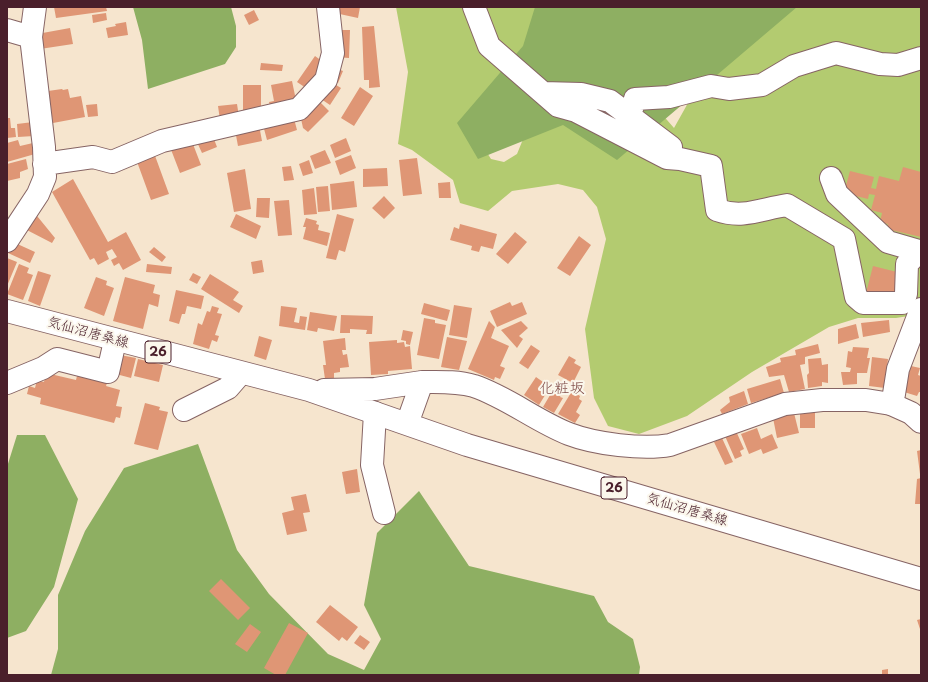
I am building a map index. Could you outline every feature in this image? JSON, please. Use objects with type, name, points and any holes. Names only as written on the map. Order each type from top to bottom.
[{"type":"main road","points":[[8,236],[38,194],[45,177],[31,38],[35,7]]},
{"type":"main road","points":[[44,164],[94,157],[112,162],[162,141],[299,108],[326,80],[333,53],[328,7]]},
{"type":"main road","points":[[474,7],[489,46],[558,106],[576,111],[667,158],[680,159],[711,166],[717,210],[728,214],[753,214],[787,205],[844,239],[856,297],[863,303],[902,302],[906,294],[914,287],[908,264],[920,251],[888,242],[838,194],[831,178]]},
{"type":"main road","points":[[7,30],[31,38]]},
{"type":"main road","points":[[630,115],[635,99],[669,97],[711,86],[729,89],[762,85],[794,66],[836,53],[880,64],[898,64],[921,58]]},
{"type":"main road","points":[[543,93],[581,94],[610,101],[671,147],[667,158]]},
{"type":"main road","points":[[892,399],[898,369],[921,309]]},
{"type":"main road","name":"気仙沼唐桑線","points":[[7,311],[115,341],[309,390],[467,445],[921,579]]},
{"type":"main road","points":[[7,383],[43,368],[57,359],[108,372],[115,341]]},
{"type":"main road","points":[[892,399],[902,388],[912,358],[921,345]]},
{"type":"main road","points":[[184,410],[228,388],[241,373]]},
{"type":"main road","points":[[407,424],[422,382]]},
{"type":"main road","name":"気仙沼唐桑線","points":[[309,390],[375,389],[422,382],[449,382],[472,386],[496,395],[569,434],[597,441],[656,448],[670,446],[785,404],[822,400],[892,399],[921,422]]},
{"type":"main road","points":[[375,413],[372,465],[384,512]]},
{"type":"green space","points":[[133,7],[231,7],[236,26],[236,47],[225,64],[148,89],[142,40]]},
{"type":"green space","points":[[396,7],[544,7],[477,137],[491,159],[504,162],[517,154],[528,127],[640,89],[674,128],[707,69],[720,7],[921,7],[921,314],[896,318],[858,318],[829,327],[752,372],[687,416],[639,434],[608,426],[594,398],[585,329],[606,239],[597,207],[583,190],[558,184],[512,191],[488,211],[460,203],[453,180],[412,150],[398,144],[408,72]]},
{"type":"green space","points":[[535,7],[797,7],[617,160],[563,125],[478,159],[457,123],[523,46]]},
{"type":"green space","points":[[17,435],[45,435],[78,499],[54,587],[26,631],[7,638],[7,467]]},
{"type":"green space","points":[[198,444],[237,550],[269,594],[328,654],[364,670],[381,639],[364,605],[377,533],[419,491],[469,566],[594,596],[608,622],[633,639],[640,667],[639,675],[51,675],[58,649],[58,595],[85,531],[124,468]]},
{"type":"building","points":[[54,7],[106,7],[107,11],[56,18]]},
{"type":"building","points":[[336,7],[360,7],[358,18],[335,13]]},
{"type":"building","points":[[254,10],[259,20],[249,25],[244,15]]},
{"type":"building","points":[[106,13],[107,20],[93,23],[92,15]]},
{"type":"building","points":[[126,22],[128,35],[108,38],[106,28],[116,26],[115,24]]},
{"type":"building","points":[[374,26],[380,87],[369,88],[369,80],[364,80],[362,27]]},
{"type":"building","points":[[70,28],[73,44],[40,49],[37,34]]},
{"type":"building","points":[[336,30],[350,30],[349,58],[335,57]]},
{"type":"building","points":[[315,56],[326,64],[309,90],[297,82]]},
{"type":"building","points":[[261,63],[283,65],[282,71],[260,70]]},
{"type":"building","points":[[335,68],[343,71],[338,83],[330,80]]},
{"type":"building","points":[[328,80],[341,88],[330,105],[318,97]]},
{"type":"building","points":[[292,81],[297,105],[271,110],[269,102],[274,101],[271,85]]},
{"type":"building","points":[[243,85],[261,85],[261,117],[243,117]]},
{"type":"building","points":[[360,87],[373,96],[354,126],[341,118]]},
{"type":"building","points":[[68,89],[70,98],[81,96],[85,117],[53,123],[48,91]]},
{"type":"building","points":[[316,98],[329,111],[308,132],[303,128],[300,114]]},
{"type":"building","points":[[97,104],[98,116],[88,117],[86,105]]},
{"type":"building","points":[[237,104],[239,117],[220,120],[218,106]]},
{"type":"building","points":[[293,115],[297,130],[267,140],[263,125]]},
{"type":"building","points":[[7,118],[10,118],[11,128],[15,128],[16,137],[7,138]]},
{"type":"building","points":[[33,122],[34,136],[18,137],[17,124]]},
{"type":"building","points":[[259,125],[262,141],[238,146],[235,130]]},
{"type":"building","points":[[212,134],[217,147],[202,153],[196,140]]},
{"type":"building","points":[[346,138],[351,151],[335,158],[330,145]]},
{"type":"building","points":[[191,139],[201,165],[180,173],[170,147]]},
{"type":"building","points":[[18,140],[20,146],[33,143],[35,154],[7,162],[7,143]]},
{"type":"building","points":[[325,150],[331,163],[315,169],[310,156]]},
{"type":"building","points":[[154,153],[169,194],[151,200],[136,159]]},
{"type":"building","points":[[351,155],[356,168],[340,175],[335,161]]},
{"type":"building","points":[[417,158],[422,194],[403,196],[399,160]]},
{"type":"building","points":[[26,159],[28,169],[20,172],[20,178],[7,181],[7,164]]},
{"type":"building","points":[[309,160],[313,173],[303,176],[299,164]]},
{"type":"building","points":[[291,166],[294,180],[284,181],[282,167]]},
{"type":"building","points":[[903,167],[921,172],[921,237],[887,229],[888,224],[880,222],[882,213],[871,210],[875,195],[869,194],[868,199],[844,193],[850,171],[874,177],[871,188],[876,189],[879,176],[899,181]]},
{"type":"building","points":[[387,168],[388,186],[363,187],[363,169]]},
{"type":"building","points":[[245,169],[251,209],[234,212],[227,173]]},
{"type":"building","points":[[73,179],[108,242],[126,232],[141,260],[123,270],[119,263],[114,266],[111,260],[117,257],[112,249],[106,252],[109,259],[98,265],[94,258],[90,260],[52,192]]},
{"type":"building","points":[[354,181],[357,207],[332,210],[330,184]]},
{"type":"building","points":[[450,182],[451,198],[439,198],[438,183]]},
{"type":"building","points":[[328,186],[330,211],[318,212],[316,187]]},
{"type":"building","points":[[314,188],[317,214],[304,215],[302,190]]},
{"type":"building","points":[[384,196],[395,208],[384,219],[372,208]]},
{"type":"building","points":[[257,198],[270,198],[269,218],[256,217]]},
{"type":"building","points":[[289,200],[292,235],[278,236],[274,201]]},
{"type":"building","points":[[33,211],[55,238],[52,243],[23,228]]},
{"type":"building","points":[[236,214],[261,226],[256,239],[230,227]]},
{"type":"building","points":[[337,214],[354,219],[345,252],[339,250],[336,260],[326,258]]},
{"type":"building","points":[[306,218],[317,221],[316,224],[319,225],[318,230],[330,233],[327,246],[303,239],[306,227],[303,227]]},
{"type":"building","points":[[460,224],[497,234],[493,249],[481,246],[479,252],[471,250],[472,246],[450,240],[454,227],[459,229]]},
{"type":"building","points":[[515,232],[527,242],[508,264],[496,254]]},
{"type":"building","points":[[579,236],[591,245],[570,276],[557,268]]},
{"type":"building","points":[[13,242],[35,252],[30,263],[8,253]]},
{"type":"building","points":[[154,247],[166,257],[162,262],[149,252]]},
{"type":"building","points":[[7,258],[17,262],[7,286]]},
{"type":"building","points":[[262,260],[264,272],[253,274],[251,262]]},
{"type":"building","points":[[19,264],[29,268],[27,273],[33,275],[23,300],[7,294]]},
{"type":"building","points":[[147,264],[172,267],[171,274],[146,272]]},
{"type":"building","points":[[873,266],[901,273],[894,300],[866,293]]},
{"type":"building","points":[[38,271],[51,275],[40,306],[28,301]]},
{"type":"building","points":[[193,273],[201,277],[197,284],[189,280]]},
{"type":"building","points":[[210,274],[239,292],[233,300],[243,306],[239,313],[201,289]]},
{"type":"building","points":[[96,277],[107,281],[106,285],[114,288],[104,316],[84,308]]},
{"type":"building","points":[[125,277],[155,285],[153,293],[160,295],[158,307],[149,304],[143,329],[113,321]]},
{"type":"building","points":[[176,290],[204,296],[201,309],[187,306],[185,314],[182,314],[179,324],[169,321]]},
{"type":"building","points":[[510,302],[512,306],[522,302],[527,314],[497,327],[490,311]]},
{"type":"building","points":[[424,303],[450,310],[447,321],[421,314]]},
{"type":"building","points":[[454,305],[472,308],[467,338],[449,335]]},
{"type":"building","points":[[212,306],[219,308],[217,313],[222,314],[215,335],[219,336],[217,342],[212,340],[209,349],[193,344],[198,323],[202,325],[207,311],[210,312]]},
{"type":"building","points":[[281,306],[297,308],[294,322],[299,323],[300,316],[307,317],[305,330],[279,326]]},
{"type":"building","points":[[310,312],[337,316],[334,331],[318,328],[317,332],[307,330]]},
{"type":"building","points":[[341,315],[373,316],[372,334],[366,334],[367,330],[350,329],[350,333],[340,333]]},
{"type":"building","points":[[424,318],[435,320],[435,323],[446,325],[439,359],[417,355]]},
{"type":"building","points":[[889,320],[890,332],[863,337],[861,323]]},
{"type":"building","points":[[489,321],[495,327],[491,338],[509,346],[500,366],[505,368],[500,379],[495,377],[494,380],[468,369]]},
{"type":"building","points":[[521,321],[528,328],[519,336],[523,339],[517,348],[501,330]]},
{"type":"building","points":[[856,324],[859,338],[838,344],[838,329]]},
{"type":"building","points":[[403,330],[413,332],[410,345],[406,344],[406,341],[401,340]]},
{"type":"building","points":[[259,336],[272,340],[266,360],[254,356]]},
{"type":"building","points":[[447,337],[467,341],[459,370],[441,367]]},
{"type":"building","points":[[345,338],[346,350],[342,350],[343,355],[347,354],[349,367],[340,368],[340,372],[334,373],[334,378],[325,379],[323,365],[326,365],[323,341]]},
{"type":"building","points":[[397,340],[397,343],[404,342],[405,347],[410,346],[412,369],[388,371],[388,374],[371,375],[369,342]]},
{"type":"building","points":[[818,344],[820,353],[805,357],[805,364],[800,365],[805,389],[789,392],[784,375],[769,377],[766,367],[781,362],[780,358],[796,355],[795,350]]},
{"type":"building","points":[[531,345],[540,351],[528,369],[519,363]]},
{"type":"building","points":[[853,347],[869,348],[867,358],[870,358],[867,373],[857,373],[857,384],[843,385],[841,372],[850,372],[851,368],[846,367],[848,351],[852,352]]},
{"type":"building","points":[[120,355],[136,358],[131,378],[116,374]]},
{"type":"building","points":[[569,356],[576,360],[574,363],[581,367],[573,383],[558,375]]},
{"type":"building","points":[[872,357],[888,359],[885,388],[869,386]]},
{"type":"building","points":[[821,358],[822,365],[828,364],[828,383],[822,382],[822,386],[808,388],[808,359]]},
{"type":"building","points":[[138,359],[163,365],[159,382],[134,376]]},
{"type":"building","points":[[911,366],[920,368],[918,375],[921,376],[921,392],[919,392],[917,396],[904,392]]},
{"type":"building","points":[[46,373],[76,380],[77,376],[107,383],[106,386],[120,390],[116,406],[122,407],[120,418],[116,417],[114,423],[40,404],[41,398],[27,394],[29,386],[35,388],[37,380],[44,382]]},
{"type":"building","points":[[536,377],[550,387],[539,405],[524,395]]},
{"type":"building","points":[[780,379],[784,393],[751,403],[747,389]]},
{"type":"building","points":[[559,380],[567,385],[560,397],[563,398],[554,413],[543,407]]},
{"type":"building","points":[[572,391],[580,396],[579,399],[582,401],[576,412],[580,415],[575,423],[558,414]]},
{"type":"building","points":[[744,391],[748,404],[722,414],[720,410],[730,402],[729,397]]},
{"type":"building","points":[[145,403],[160,407],[159,410],[168,412],[158,450],[134,444]]},
{"type":"building","points":[[800,412],[815,412],[815,428],[800,428]]},
{"type":"building","points":[[794,413],[799,433],[777,438],[773,418]]},
{"type":"building","points":[[757,428],[761,439],[772,434],[778,448],[763,454],[761,449],[749,454],[741,434]]},
{"type":"building","points":[[736,431],[744,449],[740,451],[742,456],[735,459],[725,436]]},
{"type":"building","points":[[722,438],[733,462],[725,465],[714,442]]},
{"type":"building","points":[[921,450],[921,474],[920,474],[917,451]]},
{"type":"building","points":[[357,469],[360,492],[346,494],[342,472]]},
{"type":"building","points":[[921,478],[921,504],[915,504],[917,479]]},
{"type":"building","points":[[306,494],[310,512],[303,513],[307,531],[287,535],[282,513],[294,510],[291,497]]},
{"type":"building","points":[[221,579],[250,608],[238,620],[209,591]]},
{"type":"building","points":[[330,605],[358,627],[347,641],[342,637],[339,641],[316,622]]},
{"type":"building","points":[[921,619],[921,632],[917,620]]},
{"type":"building","points":[[289,623],[308,633],[285,675],[276,675],[264,668]]},
{"type":"building","points":[[250,624],[261,632],[247,652],[235,644]]},
{"type":"building","points":[[360,635],[370,642],[364,650],[354,643]]},
{"type":"building","points":[[888,669],[888,675],[882,675],[882,670]]},
{"type":"district","name":"化粧坂","points":[[562,389]]}]
